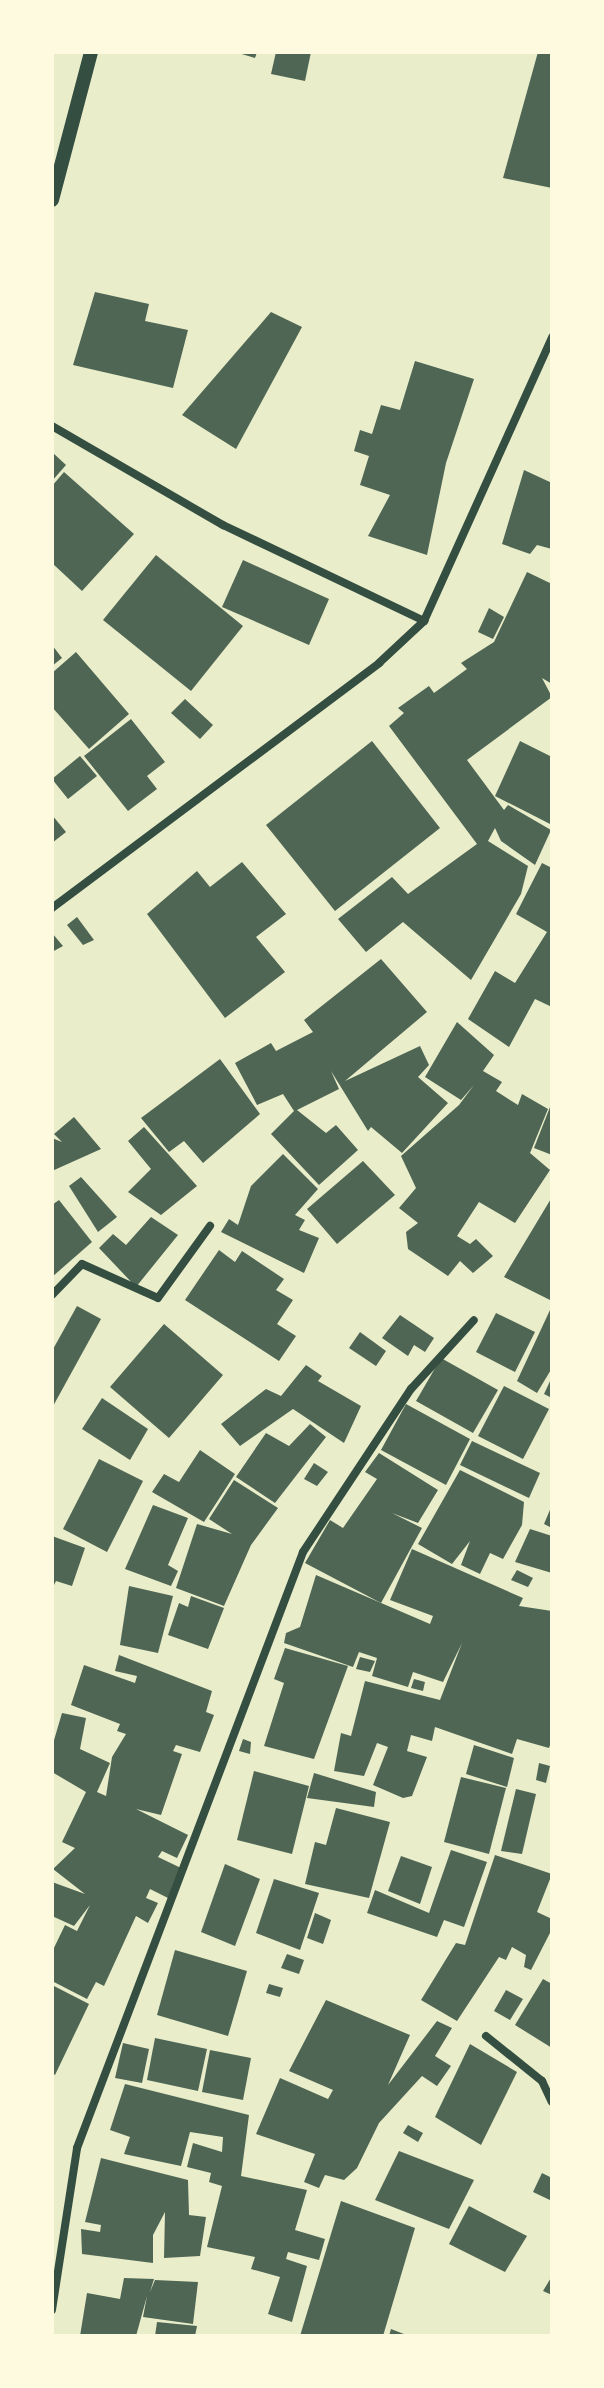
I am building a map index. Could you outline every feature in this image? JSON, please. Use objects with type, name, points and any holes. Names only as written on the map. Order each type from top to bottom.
[{"type":"street","points":[[52,200],[91,52]]},
{"type":"street","points":[[53,908],[379,663],[424,621],[552,337]]},
{"type":"street","points":[[52,426],[223,525],[424,621]]},
{"type":"street","points":[[52,1295],[82,1264],[158,1298],[210,1226]]},
{"type":"street","points":[[52,2310],[77,2148],[303,1552],[404,1398],[474,1320]]},
{"type":"street","points":[[486,2036],[542,2081],[552,2102]]},
{"type":"building","points":[[235,52],[257,52],[255,58]]},
{"type":"building","points":[[276,52],[311,52],[305,81],[271,74]]},
{"type":"building","points":[[538,52],[552,53],[552,188],[503,178]]},
{"type":"building","points":[[95,292],[149,304],[145,321],[188,330],[173,388],[73,365]]},
{"type":"building","points":[[271,312],[302,327],[236,449],[182,415]]},
{"type":"building","points":[[415,361],[474,379],[446,463],[427,555],[368,536],[390,495],[360,485],[369,456],[354,451],[360,430],[372,434],[381,405],[400,410]]},
{"type":"building","points":[[52,452],[66,465],[52,481]]},
{"type":"building","points":[[524,470],[552,483],[552,549],[537,545],[530,554],[502,544]]},
{"type":"building","points":[[64,472],[134,534],[82,591],[52,563],[52,486]]},
{"type":"building","points":[[156,555],[243,626],[191,691],[103,620]]},
{"type":"building","points":[[243,560],[329,599],[309,645],[222,607]]},
{"type":"building","points":[[527,572],[552,584],[552,684],[542,678],[552,697],[467,760],[504,810],[508,805],[551,830],[535,865],[501,841],[495,828],[488,841],[528,866],[521,894],[471,980],[403,922],[366,952],[338,919],[392,877],[408,894],[477,844],[389,726],[404,713],[398,708],[429,686],[434,693],[467,669],[461,663],[494,642]]},
{"type":"building","points":[[489,608],[504,617],[493,639],[478,632]]},
{"type":"building","points":[[52,645],[62,658],[52,666]]},
{"type":"building","points":[[76,652],[129,714],[89,749],[52,707],[52,673]]},
{"type":"building","points":[[185,699],[213,725],[200,739],[171,713]]},
{"type":"building","points":[[131,719],[165,762],[147,776],[157,789],[128,811],[84,756]]},
{"type":"building","points":[[372,741],[440,828],[335,911],[266,825]]},
{"type":"building","points":[[520,741],[552,757],[552,825],[495,796]]},
{"type":"building","points":[[80,756],[97,776],[68,799],[52,779]]},
{"type":"building","points":[[52,815],[66,832],[52,843]]},
{"type":"building","points":[[242,862],[286,914],[256,937],[285,972],[225,1018],[147,914],[197,871],[210,887]]},
{"type":"building","points":[[542,863],[552,868],[552,1007],[535,999],[509,1047],[468,1019],[495,971],[515,983],[547,932],[516,914]]},
{"type":"building","points":[[77,917],[94,940],[83,945],[67,925]]},
{"type":"building","points":[[52,933],[63,946],[52,952]]},
{"type":"building","points":[[381,959],[427,1012],[345,1081],[420,1046],[429,1065],[418,1077],[448,1103],[402,1153],[371,1127],[368,1131],[331,1071],[339,1089],[297,1110],[326,1133],[336,1125],[358,1150],[319,1185],[271,1134],[294,1111],[283,1094],[257,1105],[235,1063],[271,1043],[276,1051],[313,1032],[304,1020]]},
{"type":"building","points":[[457,1022],[494,1055],[483,1071],[502,1082],[496,1091],[518,1105],[522,1094],[548,1109],[530,1153],[550,1170],[515,1223],[479,1202],[457,1236],[470,1244],[476,1239],[493,1256],[473,1273],[460,1261],[448,1276],[408,1249],[406,1232],[418,1223],[399,1208],[416,1188],[401,1156],[459,1105],[474,1085],[461,1100],[425,1077]]},
{"type":"building","points":[[220,1059],[260,1114],[203,1163],[184,1141],[169,1152],[141,1118]]},
{"type":"building","points":[[552,1102],[552,1155],[534,1148]]},
{"type":"building","points":[[74,1117],[101,1149],[52,1171],[52,1138],[62,1142],[54,1134]]},
{"type":"building","points":[[144,1127],[197,1186],[161,1215],[128,1192],[151,1169],[128,1141]]},
{"type":"building","points":[[283,1154],[318,1189],[295,1215],[305,1220],[299,1230],[319,1238],[304,1273],[221,1232],[229,1219],[238,1225],[251,1186]]},
{"type":"building","points":[[363,1161],[395,1195],[337,1244],[307,1209]]},
{"type":"building","points":[[81,1177],[117,1217],[98,1232],[69,1186]]},
{"type":"building","points":[[552,1197],[552,1301],[504,1277]]},
{"type":"building","points":[[59,1200],[92,1242],[52,1277],[52,1205]]},
{"type":"building","points":[[151,1217],[178,1235],[136,1287],[99,1248],[113,1234],[126,1245]]},
{"type":"building","points":[[219,1250],[235,1262],[242,1251],[284,1279],[276,1290],[293,1300],[277,1324],[296,1336],[279,1361],[185,1300]]},
{"type":"building","points":[[77,1306],[101,1319],[52,1408],[52,1351]]},
{"type":"building","points":[[550,1310],[552,1368],[537,1393],[517,1381]]},
{"type":"building","points":[[496,1313],[535,1332],[515,1372],[476,1352]]},
{"type":"building","points":[[400,1315],[434,1338],[425,1352],[414,1345],[408,1356],[382,1338]]},
{"type":"building","points":[[164,1324],[223,1375],[169,1438],[110,1387]]},
{"type":"building","points":[[360,1332],[386,1351],[376,1366],[349,1348]]},
{"type":"building","points":[[441,1358],[498,1390],[473,1433],[416,1401]]},
{"type":"building","points":[[306,1365],[322,1376],[318,1381],[361,1406],[344,1443],[293,1409],[240,1446],[221,1424],[266,1389],[281,1396]]},
{"type":"building","points":[[552,1377],[552,1398],[544,1394]]},
{"type":"building","points":[[504,1386],[549,1409],[523,1459],[478,1436]]},
{"type":"building","points":[[102,1398],[148,1429],[130,1460],[82,1429]]},
{"type":"building","points":[[406,1404],[470,1439],[446,1485],[381,1450]]},
{"type":"building","points":[[310,1424],[326,1437],[275,1503],[236,1477],[266,1433],[289,1446]]},
{"type":"building","points":[[472,1441],[540,1473],[529,1498],[460,1465]]},
{"type":"building","points":[[200,1450],[235,1474],[204,1522],[152,1492],[164,1474],[179,1482]]},
{"type":"building","points":[[379,1453],[438,1490],[418,1523],[392,1513],[422,1528],[381,1603],[305,1563],[330,1520],[343,1528],[377,1479],[365,1472]]},
{"type":"building","points":[[99,1459],[143,1481],[107,1552],[63,1529]]},
{"type":"building","points":[[314,1463],[328,1472],[317,1486],[304,1479]]},
{"type":"building","points":[[460,1470],[524,1502],[522,1525],[503,1559],[490,1553],[480,1574],[461,1565],[470,1541],[452,1564],[418,1544]]},
{"type":"building","points":[[234,1480],[278,1508],[251,1545],[224,1606],[176,1588],[197,1524],[232,1534],[209,1519]]},
{"type":"building","points":[[153,1505],[188,1518],[168,1565],[178,1571],[171,1586],[125,1569]]},
{"type":"building","points":[[552,1505],[552,1528],[544,1524]]},
{"type":"building","points":[[530,1529],[552,1536],[552,1573],[515,1562]]},
{"type":"building","points":[[52,1536],[85,1548],[72,1586],[56,1581],[52,1589]]},
{"type":"building","points":[[412,1549],[523,1598],[519,1606],[552,1611],[552,1739],[549,1748],[517,1739],[512,1754],[435,1727],[432,1741],[411,1735],[407,1751],[427,1757],[412,1796],[403,1798],[373,1785],[388,1747],[377,1743],[364,1776],[334,1771],[341,1733],[351,1736],[365,1681],[440,1700],[462,1643],[443,1682],[413,1672],[408,1687],[372,1676],[377,1658],[359,1652],[353,1667],[284,1643],[286,1633],[300,1627],[316,1575],[430,1624],[433,1616],[390,1600]]},
{"type":"building","points":[[517,1570],[533,1578],[528,1587],[511,1580]]},
{"type":"building","points":[[129,1586],[173,1596],[158,1653],[120,1645]]},
{"type":"building","points":[[191,1596],[224,1608],[208,1649],[168,1635],[179,1603],[188,1607]]},
{"type":"building","points":[[285,1648],[348,1666],[314,1759],[264,1746],[284,1683],[274,1679]]},
{"type":"building","points":[[119,1655],[212,1691],[206,1712],[214,1715],[200,1752],[176,1745],[173,1751],[182,1754],[161,1815],[136,1809],[188,1835],[177,1858],[162,1851],[158,1857],[181,1868],[170,1899],[150,1889],[146,1898],[158,1903],[148,1923],[136,1916],[104,1986],[96,1982],[87,1999],[52,1981],[52,1952],[65,1925],[77,1931],[90,1905],[74,1926],[52,1916],[52,1882],[85,1894],[53,1869],[75,1848],[62,1842],[86,1792],[52,1772],[52,1747],[62,1713],[86,1718],[80,1749],[110,1763],[97,1792],[106,1796],[112,1757],[126,1734],[117,1731],[120,1724],[71,1705],[84,1665],[135,1683],[137,1676],[115,1671]]},
{"type":"building","points":[[360,1657],[375,1661],[370,1672],[356,1669]]},
{"type":"building","points":[[414,1679],[425,1682],[423,1691],[411,1688]]},
{"type":"building","points":[[243,1739],[251,1742],[250,1754],[239,1751]]},
{"type":"building","points":[[474,1745],[514,1758],[507,1787],[466,1774]]},
{"type":"building","points":[[539,1763],[550,1766],[546,1783],[536,1780]]},
{"type":"building","points":[[254,1771],[309,1786],[292,1854],[237,1840]]},
{"type":"building","points":[[314,1773],[376,1792],[374,1807],[307,1798]]},
{"type":"building","points":[[461,1777],[506,1788],[489,1854],[444,1842]]},
{"type":"building","points":[[516,1789],[536,1794],[522,1854],[501,1851]]},
{"type":"building","points":[[336,1808],[390,1822],[369,1898],[305,1884],[315,1842],[326,1845]]},
{"type":"building","points":[[451,1850],[487,1862],[464,1927],[444,1920],[437,1937],[367,1913],[375,1890],[429,1913]]},
{"type":"building","points":[[495,1855],[552,1874],[537,1912],[552,1919],[552,1929],[531,1970],[524,1967],[526,1955],[512,1947],[506,1960],[499,1957],[457,2021],[421,2000],[456,1943],[465,1945]]},
{"type":"building","points":[[401,1856],[432,1867],[420,1904],[388,1891]]},
{"type":"building","points":[[225,1864],[260,1879],[235,1946],[201,1932]]},
{"type":"building","points":[[274,1879],[319,1893],[300,1950],[256,1933]]},
{"type":"building","points":[[315,1913],[331,1920],[323,1944],[307,1938]]},
{"type":"building","points":[[175,1950],[247,1971],[228,2036],[157,2015]]},
{"type":"building","points":[[287,1954],[304,1960],[299,1974],[281,1968]]},
{"type":"building","points":[[543,1979],[552,1984],[552,2048],[515,2025]]},
{"type":"building","points":[[269,1984],[283,1988],[280,1997],[266,1993]]},
{"type":"building","points":[[52,1985],[89,2004],[55,2075],[52,2073]]},
{"type":"building","points":[[506,1990],[523,1999],[510,2020],[494,2011]]},
{"type":"building","points":[[326,2000],[410,2035],[388,2085],[437,2021],[452,2028],[435,2056],[451,2066],[437,2086],[422,2076],[379,2123],[357,2168],[344,2180],[325,2175],[319,2188],[304,2182],[315,2154],[256,2134],[280,2078],[328,2099],[333,2090],[289,2071]]},
{"type":"building","points":[[155,2038],[207,2049],[198,2091],[147,2080]]},
{"type":"building","points":[[123,2043],[149,2049],[142,2083],[115,2078]]},
{"type":"building","points":[[470,2044],[517,2072],[481,2145],[435,2117]]},
{"type":"building","points":[[210,2050],[251,2058],[243,2100],[202,2092]]},
{"type":"building","points":[[125,2084],[249,2115],[241,2176],[307,2190],[295,2230],[325,2239],[319,2260],[288,2252],[286,2259],[307,2266],[292,2322],[268,2314],[280,2277],[251,2269],[255,2257],[207,2247],[222,2186],[209,2182],[211,2173],[187,2167],[193,2143],[222,2152],[223,2137],[190,2132],[181,2166],[124,2154],[130,2137],[110,2130]]},
{"type":"building","points":[[408,2125],[423,2133],[418,2142],[403,2133]]},
{"type":"building","points":[[399,2151],[474,2180],[449,2229],[375,2200]]},
{"type":"building","points":[[101,2158],[188,2180],[189,2215],[206,2217],[200,2256],[164,2258],[165,2212],[153,2235],[153,2263],[82,2254],[81,2229],[100,2232],[101,2225],[85,2222]]},
{"type":"building","points":[[542,2173],[552,2178],[552,2201],[533,2192]]},
{"type":"building","points":[[341,2201],[415,2228],[383,2336],[300,2336]]},
{"type":"building","points":[[469,2206],[527,2236],[505,2272],[449,2244]]},
{"type":"building","points":[[552,2276],[552,2295],[543,2291]]},
{"type":"building","points":[[124,2278],[154,2279],[150,2292],[155,2280],[198,2282],[193,2324],[143,2317],[147,2296],[136,2336],[80,2336],[87,2293],[120,2299]]},
{"type":"building","points":[[157,2322],[197,2326],[195,2336],[155,2336]]},
{"type":"building","points":[[391,2329],[409,2336],[389,2336]]}]
